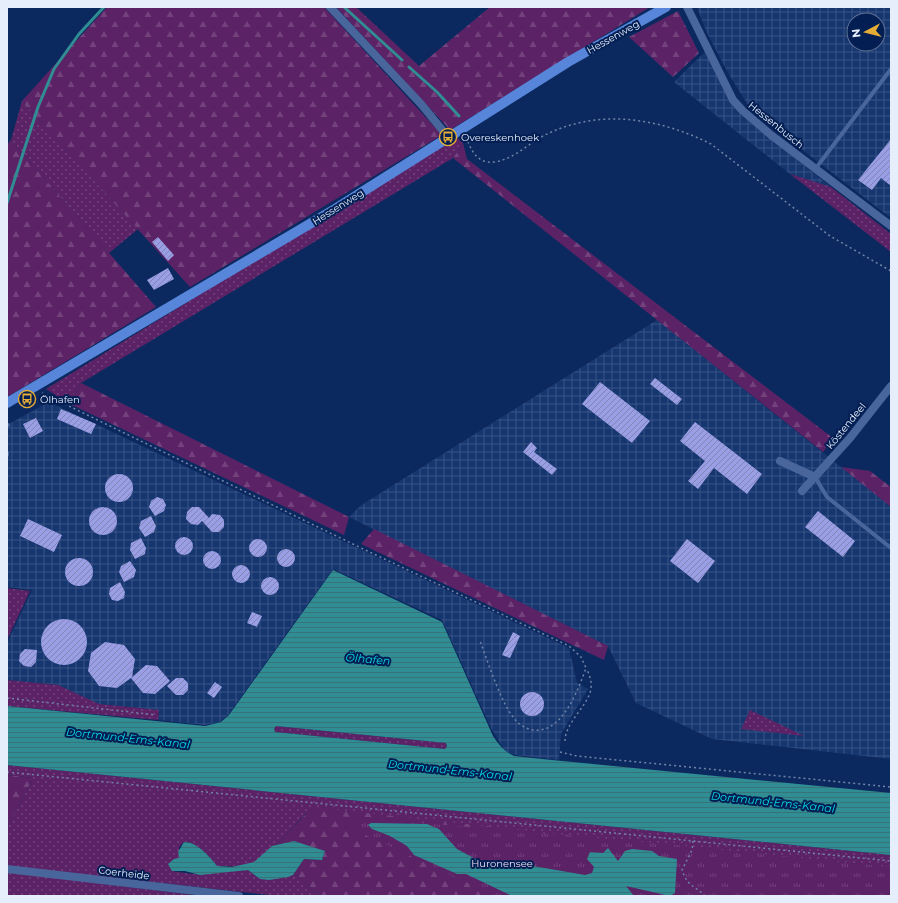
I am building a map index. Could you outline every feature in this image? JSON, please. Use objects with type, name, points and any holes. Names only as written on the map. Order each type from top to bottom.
[{"type":"street","points":[[330,7],[421,104],[448,137]]},
{"type":"street","name":"Hessenweg","points":[[7,403],[328,213],[460,128],[568,62],[666,7]]},
{"type":"street","name":"Hessenbusch","points":[[687,7],[734,100],[743,111],[815,169],[891,226]]},
{"type":"street","name":"Köstendeel","points":[[802,491],[815,478],[891,386]]},
{"type":"street","points":[[780,461],[815,478]]},
{"type":"street","name":"Coerheide","points":[[7,869],[238,896]]},
{"type":"lane","points":[[815,169],[891,68]]},
{"type":"lane","points":[[815,478],[827,497],[891,548]]},
{"type":"path","points":[[460,128],[475,156],[484,161],[494,162],[505,159],[545,135],[591,120],[625,119],[656,123],[689,133],[711,144],[830,236],[891,271]]},
{"type":"path","points":[[35,387],[38,391],[68,407],[569,646],[581,657],[591,681],[591,691],[566,732],[565,741]]},
{"type":"path","points":[[480,641],[512,716],[529,730],[544,730],[558,721],[580,685],[586,668]]},
{"type":"path","points":[[7,698],[156,715]]},
{"type":"path","points":[[560,752],[577,756],[891,786]]},
{"type":"path","points":[[7,772],[891,861]]},
{"type":"path","points":[[693,841],[692,850],[682,870],[693,888],[705,896]]},
{"type":"shaded area","points":[[697,7],[891,7],[891,218],[809,155],[748,105],[727,71],[706,31]]},
{"type":"shaded area","points":[[705,52],[741,115],[831,187],[790,174],[674,82]]},
{"type":"shaded area","points":[[657,320],[891,507],[891,759],[712,739],[636,703],[608,646],[349,517],[360,506]]},
{"type":"shaded area","points":[[49,402],[569,648],[577,683],[588,689],[561,734],[559,760],[515,755],[505,751],[491,728],[442,620],[333,569],[228,715],[220,722],[205,725],[158,720],[159,710],[98,704],[58,685],[7,680],[7,643],[32,590],[7,587],[7,425]]},
{"type":"green space","points":[[107,7],[324,7],[442,135],[190,287],[22,101]]},
{"type":"green space","points":[[336,7],[356,7],[419,66],[490,7],[650,7],[450,130]]},
{"type":"green space","points":[[678,11],[699,53],[673,77],[629,37]]},
{"type":"green space","points":[[22,101],[138,229],[109,253],[11,140]]},
{"type":"green space","points":[[456,137],[463,143],[453,158],[81,383],[68,403],[46,389]]},
{"type":"green space","points":[[11,140],[156,307],[7,397],[7,145]]},
{"type":"green space","points":[[463,143],[467,159],[833,438],[823,452],[453,158]]},
{"type":"green space","points":[[790,174],[831,187],[891,234],[891,252]]},
{"type":"green space","points":[[81,383],[349,517],[344,535],[68,403]]},
{"type":"green space","points":[[841,467],[870,471],[891,487],[891,507]]},
{"type":"green space","points":[[374,529],[608,646],[604,660],[361,544]]},
{"type":"green space","points":[[7,588],[30,591],[7,640]]},
{"type":"green space","points":[[7,680],[58,685],[99,704],[159,710],[158,720],[7,706]]},
{"type":"green space","points":[[750,710],[804,736],[741,729]]},
{"type":"green space","points":[[276,726],[446,743],[447,746],[445,749],[275,732],[274,730]]},
{"type":"green space","points":[[7,765],[891,855],[891,867],[306,813],[279,843],[280,846],[267,851],[256,862],[245,866],[217,866],[194,844],[184,842],[179,847],[179,858],[172,871],[192,874],[248,870],[260,879],[293,875],[294,873],[320,896],[269,895],[7,866],[7,828],[33,778],[7,775]]},
{"type":"green space","points":[[7,775],[33,778],[7,828]]},
{"type":"green space","name":"Huronensee","points":[[312,807],[705,850],[891,867],[891,896],[320,896],[294,873],[304,859],[322,860],[325,851],[299,843],[289,843],[280,846],[279,843]]},
{"type":"green space","name":"Huronensee","points":[[338,816],[645,842],[891,867],[891,896],[496,896],[359,832]]},
{"type":"green space","points":[[7,872],[202,896],[7,896]]},
{"type":"water","name":"Dortmund-Ems-Kanal","points":[[333,570],[442,622],[493,736],[502,748],[514,756],[891,793],[891,855],[7,765],[7,706],[205,726],[221,722],[229,715]],"holes":[[[276,726],[446,743],[447,746],[445,749],[275,732],[274,729]]]},
{"type":"water","points":[[371,823],[427,824],[439,829],[457,849],[481,862],[533,866],[585,875],[592,873],[594,867],[587,859],[590,852],[603,853],[608,848],[618,861],[625,851],[632,849],[652,851],[659,856],[677,859],[675,893],[670,896],[626,886],[634,896],[512,896],[466,874],[457,874],[414,855],[407,846],[390,836],[372,829],[368,825]]},
{"type":"water","points":[[294,841],[325,851],[322,860],[304,859],[293,875],[288,877],[269,880],[260,879],[248,870],[200,875],[185,871],[172,871],[168,864],[174,859],[179,858],[178,852],[184,842],[194,844],[217,866],[232,867],[254,862],[272,846]]},
{"type":"building","points":[[891,139],[891,186],[881,178],[872,190],[858,180]]},
{"type":"building","points":[[158,237],[174,255],[168,261],[152,242]]},
{"type":"building","points":[[168,268],[174,279],[154,290],[147,280]]},
{"type":"building","points":[[655,378],[682,399],[677,405],[650,384]]},
{"type":"building","points":[[600,382],[650,421],[632,443],[582,404]]},
{"type":"building","points":[[61,409],[96,424],[91,434],[57,419]]},
{"type":"building","points":[[36,418],[43,431],[30,438],[23,424]]},
{"type":"building","points":[[695,422],[762,474],[747,494],[714,468],[698,489],[688,481],[705,461],[680,441]]},
{"type":"building","points":[[531,442],[537,448],[534,452],[557,469],[552,475],[523,452]]},
{"type":"building","points":[[119,474],[129,478],[133,488],[129,498],[119,502],[109,498],[105,488],[109,478]]},
{"type":"building","points":[[157,497],[163,499],[166,505],[164,511],[155,516],[149,507],[151,501]]},
{"type":"building","points":[[103,507],[113,511],[117,521],[113,531],[103,535],[93,531],[89,521],[93,511]]},
{"type":"building","points":[[192,507],[199,507],[209,518],[212,514],[220,515],[224,520],[224,527],[219,532],[212,532],[202,521],[198,525],[191,524],[186,519],[187,512]]},
{"type":"building","points":[[818,511],[855,541],[843,557],[805,527]]},
{"type":"building","points":[[151,516],[156,526],[154,532],[145,537],[139,528],[141,521]]},
{"type":"building","points":[[28,519],[62,535],[54,552],[20,536]]},
{"type":"building","points":[[184,537],[190,540],[193,546],[190,552],[184,555],[178,552],[175,546],[178,540]]},
{"type":"building","points":[[141,538],[146,548],[145,554],[135,559],[130,550],[131,543]]},
{"type":"building","points":[[258,539],[264,542],[267,548],[264,554],[258,557],[252,554],[249,548],[252,542]]},
{"type":"building","points":[[687,539],[715,561],[698,583],[670,561]]},
{"type":"building","points":[[286,549],[292,552],[295,558],[292,564],[286,567],[280,564],[277,558],[280,552]]},
{"type":"building","points":[[212,551],[218,554],[221,560],[218,566],[212,569],[206,566],[203,560],[206,554]]},
{"type":"building","points":[[79,558],[89,562],[93,572],[89,582],[79,586],[69,582],[65,572],[69,562]]},
{"type":"building","points":[[130,561],[136,570],[134,577],[124,582],[119,572],[121,566]]},
{"type":"building","points":[[241,565],[247,568],[250,574],[247,580],[241,583],[235,580],[232,574],[235,568]]},
{"type":"building","points":[[270,577],[276,580],[279,586],[276,592],[270,595],[264,592],[261,586],[264,580]]},
{"type":"building","points":[[120,582],[125,592],[124,598],[118,601],[112,600],[109,594],[110,588]]},
{"type":"building","points":[[252,612],[262,616],[257,627],[247,623]]},
{"type":"building","points":[[64,619],[77,623],[83,629],[87,642],[83,655],[77,661],[64,665],[51,661],[45,655],[41,642],[45,629],[51,623]]},
{"type":"building","points":[[513,632],[520,636],[510,658],[502,655]]},
{"type":"building","points":[[105,642],[124,645],[135,659],[132,677],[146,665],[157,666],[170,681],[155,694],[143,693],[131,678],[117,688],[99,686],[88,671],[91,653]]},
{"type":"building","points":[[25,649],[37,650],[36,662],[31,667],[24,666],[19,661],[20,654]]},
{"type":"building","points":[[176,678],[183,678],[188,683],[188,690],[183,695],[176,695],[167,686]]},
{"type":"building","points":[[215,682],[222,687],[214,698],[207,693]]},
{"type":"building","points":[[527,692],[537,692],[544,699],[544,709],[537,716],[527,716],[520,709],[520,699]]},
{"type":"waterway","points":[[7,203],[38,107],[54,69],[79,34],[104,7]]},
{"type":"waterway","points":[[344,7],[402,60]]},
{"type":"waterway","points":[[409,67],[437,92],[459,116]]},
{"type":"place","name":"Overeskenhoek","points":[[448,137]]},
{"type":"place","name":"Ölhafen","points":[[27,399]]}]
